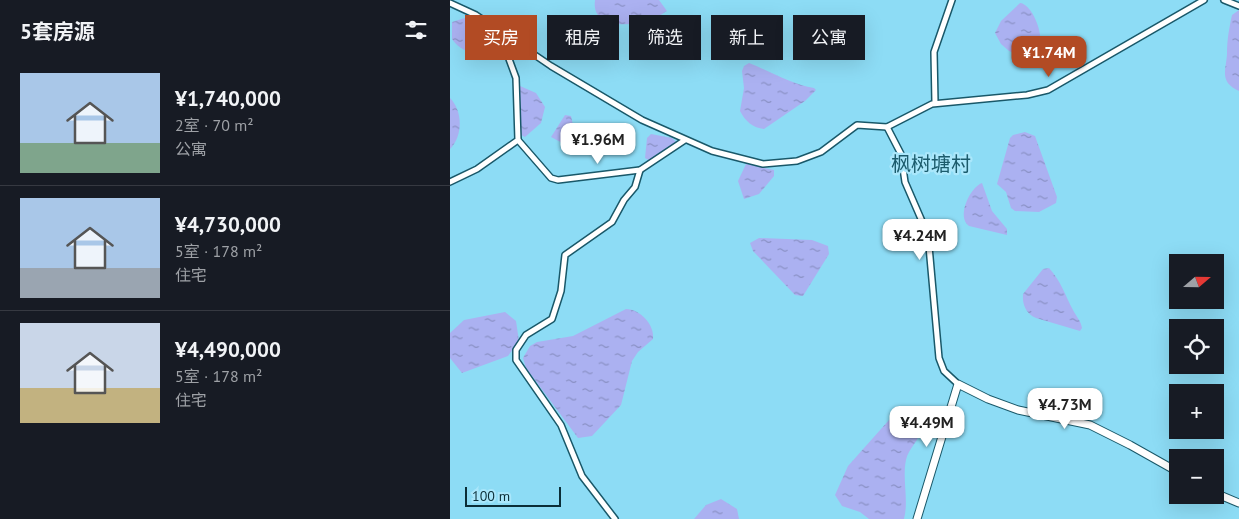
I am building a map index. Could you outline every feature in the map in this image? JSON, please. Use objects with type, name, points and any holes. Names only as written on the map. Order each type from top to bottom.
[{"type":"street","points":[[935,103],[934,52],[952,0]]},
{"type":"street","points":[[537,56],[642,120],[685,140],[734,158],[777,165],[797,161],[821,152],[847,131],[857,126],[887,127],[935,103],[1020,96],[1048,90],[1204,0]]},
{"type":"street","points":[[1224,0],[1239,6]]},
{"type":"street","points":[[450,3],[474,15]]},
{"type":"street","points":[[509,60],[516,78],[518,140],[553,179],[640,170],[685,140]]},
{"type":"street","points":[[887,127],[901,154],[905,182],[928,236],[939,358],[944,371],[958,384],[988,399],[1018,410],[1090,425],[1169,467]]},
{"type":"street","points":[[450,182],[477,168],[518,140]]},
{"type":"street","points":[[615,519],[582,476],[563,430],[520,366],[516,354],[518,345],[526,335],[552,319],[561,291],[565,255],[612,222],[624,200],[635,187],[640,170]]},
{"type":"street","points":[[917,519],[958,384]]},
{"type":"street","points":[[1224,497],[1239,503]]},
{"type":"water","points":[[595,0],[659,0],[667,11],[660,15],[629,15],[629,24],[620,24],[619,15],[598,15],[595,9]]},
{"type":"water","points":[[1020,3],[1026,5],[1031,11],[1039,29],[1040,48],[1037,56],[1030,60],[1009,51],[1001,44],[995,33],[1001,21]]},
{"type":"water","points":[[1239,10],[1239,91],[1226,80],[1225,70],[1228,34],[1232,15]]},
{"type":"water","points":[[465,18],[465,50],[458,46],[452,39],[452,22]]},
{"type":"water","points":[[749,63],[816,90],[805,101],[764,129],[753,126],[744,118],[740,111],[744,88],[742,71],[744,66]]},
{"type":"water","points":[[520,86],[536,93],[545,107],[541,123],[525,137],[521,135],[518,88]]},
{"type":"water","points":[[450,98],[457,110],[460,124],[457,137],[450,149]]},
{"type":"water","points":[[565,115],[571,116],[573,125],[566,145],[551,137]]},
{"type":"water","points":[[1025,132],[1035,136],[1057,197],[1056,203],[1039,212],[1015,211],[1011,208],[1006,192],[997,184],[1010,138],[1013,135]]},
{"type":"water","points":[[651,134],[672,138],[676,142],[650,161],[645,158],[647,138]]},
{"type":"water","points":[[746,164],[774,170],[774,176],[759,194],[744,199],[738,181]]},
{"type":"water","points":[[982,183],[992,211],[1007,229],[1007,235],[969,226],[965,222],[964,209],[969,196]]},
{"type":"water","points":[[759,238],[812,240],[828,246],[829,254],[803,296],[795,295],[753,251],[750,243]]},
{"type":"water","points":[[1049,268],[1060,283],[1080,321],[1082,328],[1080,331],[1036,318],[1025,308],[1023,294],[1043,269]]},
{"type":"water","points":[[626,309],[636,312],[646,319],[652,328],[653,339],[638,352],[632,361],[621,405],[592,436],[578,438],[526,368],[523,358],[530,346],[537,342],[573,336]]},
{"type":"water","points":[[505,312],[516,321],[519,341],[508,356],[462,373],[450,358],[450,333],[464,320]]},
{"type":"water","points":[[905,414],[915,417],[919,423],[920,434],[906,460],[904,519],[869,519],[860,512],[842,506],[835,495],[848,466],[889,420]]},
{"type":"water","points":[[721,499],[737,509],[739,519],[694,519],[706,505]]},
{"type":"district","name":"枫树塘村","points":[[931,164]]}]
